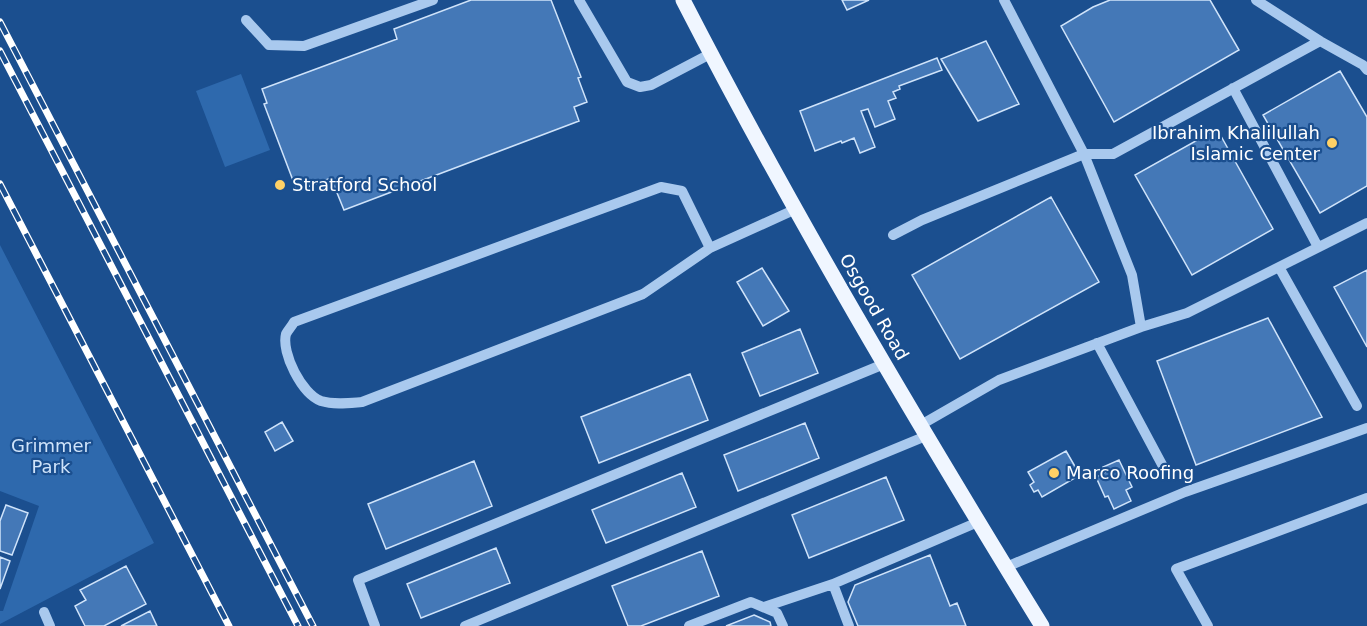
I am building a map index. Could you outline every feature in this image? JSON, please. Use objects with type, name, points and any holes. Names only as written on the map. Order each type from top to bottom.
[{"type":"main road","name":"Osgood Road","points":[[683,0],[738,107],[884,364],[1042,626]]},
{"type":"street","points":[[246,20],[269,45],[304,46],[433,0]]},
{"type":"street","points":[[579,0],[627,82],[640,87],[651,85],[710,54]]},
{"type":"street","points":[[1004,0],[1084,154],[1132,275],[1141,327]]},
{"type":"street","points":[[1256,0],[1320,41],[1364,65],[1367,70]]},
{"type":"street","points":[[893,235],[922,220],[1084,154],[1113,154],[1320,41]]},
{"type":"street","points":[[1233,88],[1318,247]]},
{"type":"street","points":[[710,248],[682,191],[661,187],[294,322],[286,334],[286,355],[302,385],[319,400],[340,404],[362,402],[643,294],[710,248],[796,209]]},
{"type":"street","points":[[465,626],[923,431],[999,380],[1141,327],[1187,313],[1367,223]]},
{"type":"street","points":[[1279,267],[1357,406]]},
{"type":"street","points":[[1097,344],[1166,472]]},
{"type":"street","points":[[375,626],[358,580],[884,364]]},
{"type":"street","points":[[1006,567],[1185,492],[1367,428]]},
{"type":"street","points":[[1208,626],[1176,569],[1367,498]]},
{"type":"street","points":[[764,607],[832,584],[978,522]]},
{"type":"street","points":[[832,584],[849,626]]},
{"type":"street","points":[[688,626],[751,602],[777,613],[783,626]]},
{"type":"street","points":[[44,612],[50,626]]},
{"type":"green space","points":[[241,74],[270,150],[225,167],[196,91]]},
{"type":"green space","name":"Grimmer Park","points":[[0,245],[154,543],[0,624],[0,611],[3,611],[39,506],[0,491]]},
{"type":"building","points":[[471,0],[551,0],[581,77],[578,78],[587,102],[574,107],[579,121],[344,210],[331,178],[297,191],[264,104],[267,103],[262,89],[397,39],[394,29]]},
{"type":"building","points":[[842,0],[869,0],[847,10]]},
{"type":"building","points":[[1110,0],[1210,0],[1239,50],[1114,122],[1061,26]]},
{"type":"building","points":[[986,41],[1019,104],[978,121],[941,59]]},
{"type":"building","points":[[937,58],[942,70],[899,86],[900,89],[893,92],[896,98],[888,101],[895,119],[875,127],[868,109],[861,111],[875,147],[860,153],[854,138],[815,151],[800,111]]},
{"type":"building","points":[[1340,71],[1367,117],[1367,186],[1320,213],[1263,115]]},
{"type":"building","points":[[1217,129],[1273,229],[1192,275],[1135,175]]},
{"type":"building","points":[[1051,197],[1099,282],[960,359],[912,275]]},
{"type":"building","points":[[762,268],[789,311],[763,326],[737,282]]},
{"type":"building","points":[[1367,270],[1367,347],[1334,287]]},
{"type":"building","points":[[1268,318],[1322,417],[1196,465],[1157,361]]},
{"type":"building","points":[[800,329],[818,373],[760,396],[742,353]]},
{"type":"building","points":[[690,374],[708,420],[599,463],[581,417]]},
{"type":"building","points":[[282,422],[293,441],[275,451],[265,432]]},
{"type":"building","points":[[805,423],[819,458],[738,491],[724,455]]},
{"type":"building","name":"Marco Roofing","points":[[1066,451],[1080,475],[1042,497],[1038,490],[1034,492],[1030,485],[1034,482],[1028,472]]},
{"type":"building","points":[[1119,460],[1132,487],[1126,490],[1131,501],[1114,509],[1108,496],[1105,497],[1096,477],[1106,472],[1103,467]]},
{"type":"building","points":[[474,461],[492,506],[386,549],[368,504]]},
{"type":"building","points":[[682,473],[696,507],[606,543],[592,510]]},
{"type":"building","points":[[886,477],[904,520],[809,558],[792,515]]},
{"type":"building","points":[[6,505],[28,513],[12,555],[0,551],[0,521]]},
{"type":"building","points":[[496,548],[510,583],[421,618],[407,584]]},
{"type":"building","points":[[702,551],[719,596],[641,626],[628,626],[612,586]]},
{"type":"building","points":[[930,555],[950,606],[957,603],[966,626],[858,626],[848,602],[855,585]]},
{"type":"building","points":[[0,557],[10,561],[0,589]]},
{"type":"building","points":[[126,566],[146,604],[104,626],[85,626],[75,606],[86,600],[80,590]]},
{"type":"building","points":[[150,611],[157,626],[121,626]]},
{"type":"building","points":[[754,615],[770,622],[771,626],[726,626]]},
{"type":"railway","points":[[0,22],[313,626]]},
{"type":"railway","points":[[0,51],[298,626]]},
{"type":"railway","points":[[0,184],[229,626]]},
{"type":"place","name":"Ibrahim Khalilullah Islamic Center","points":[[1332,143]]},
{"type":"place","name":"Stratford School","points":[[280,185]]},
{"type":"place","name":"Marco Roofing","points":[[1054,473]]}]
